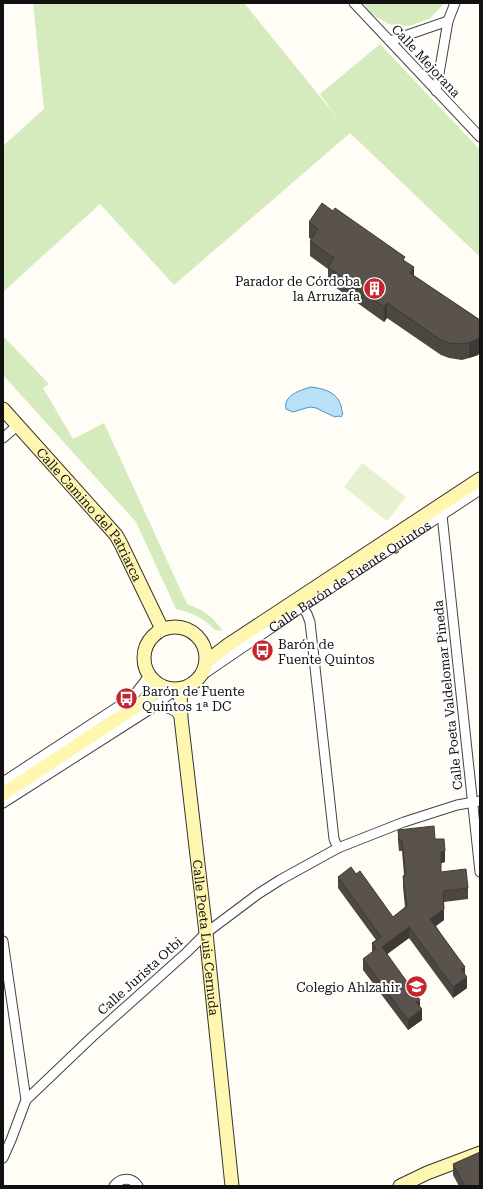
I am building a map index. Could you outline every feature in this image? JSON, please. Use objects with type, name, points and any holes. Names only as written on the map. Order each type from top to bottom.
[{"type":"street","name":"Calle Mejorana","points":[[354,3],[480,137]]},
{"type":"street","points":[[436,91],[448,21],[455,3]]},
{"type":"street","points":[[390,41],[448,21]]},
{"type":"street","name":"Calle Camino del Patriarca","points":[[3,409],[116,535],[162,630]]},
{"type":"street","points":[[3,438],[18,425]]},
{"type":"street","name":"Calle Barón de Fuente Quintos","points":[[206,662],[228,645],[480,479]]},
{"type":"street","name":"Calle Barón de Fuente Quintos","points":[[201,676],[302,607],[480,490]]},
{"type":"street","name":"Calle Poeta Valdelomar Pineda","points":[[442,515],[476,802],[480,872]]},
{"type":"street","points":[[302,607],[310,622],[334,839],[338,848]]},
{"type":"street","points":[[3,803],[158,704],[177,690],[188,687],[201,676],[206,662],[206,652],[202,643],[196,635],[187,629],[177,627],[162,630],[150,639],[145,647],[143,657],[145,667],[149,676],[154,682],[161,686],[177,690]]},
{"type":"street","points":[[202,643],[228,645]]},
{"type":"street","points":[[3,782],[119,706],[135,694],[149,676]]},
{"type":"street","points":[[3,794],[146,700],[161,686]]},
{"type":"street","name":"Calle Poeta Luis Cernuda","points":[[177,690],[206,933],[232,1186]]},
{"type":"street","points":[[158,704],[175,711],[181,718]]},
{"type":"street","name":"Calle Jurista Otbi","points":[[26,1100],[92,1037],[206,933],[258,894],[338,848],[404,822],[457,805],[476,802]]},
{"type":"street","points":[[3,941],[6,983],[26,1100],[3,1158]]},
{"type":"street","points":[[400,1186],[427,1173],[480,1152]]},
{"type":"street","points":[[114,1186],[119,1181],[128,1179],[136,1183],[138,1186]]},
{"type":"green space","points":[[33,3],[244,3],[339,120],[320,94],[380,44],[480,150],[480,257],[350,133],[174,285],[100,204],[3,292],[3,146],[44,109]]},
{"type":"green space","points":[[363,3],[444,3],[429,19],[409,26],[389,24],[371,14]]},
{"type":"green space","points":[[3,336],[49,384],[43,388],[73,439],[104,423],[187,604],[207,614],[223,631],[215,630],[197,616],[176,609],[136,522],[3,375]]},
{"type":"green space","points":[[362,463],[406,497],[387,521],[344,487]]},
{"type":"water","points":[[311,387],[328,391],[336,397],[343,413],[341,417],[335,417],[311,407],[293,412],[286,409],[287,400],[290,397]]},
{"type":"building","name":"Parador de Córdoba la Arruzafa","points":[[322,203],[333,211],[335,208],[405,257],[403,260],[414,267],[410,273],[480,320],[480,338],[469,343],[462,344],[449,343],[441,340],[387,303],[384,307],[328,267],[334,258],[310,241],[318,229],[309,222]]},
{"type":"building","points":[[434,826],[435,839],[444,839],[445,851],[441,852],[441,872],[466,869],[468,888],[443,891],[444,909],[430,919],[465,967],[461,969],[467,977],[453,987],[409,927],[382,947],[420,1000],[416,1002],[422,1009],[408,1020],[363,959],[376,949],[372,943],[381,937],[338,877],[351,867],[356,874],[360,871],[393,917],[407,906],[403,876],[406,875],[402,840],[399,840],[398,830]]},
{"type":"building","points":[[480,1152],[480,1186],[465,1186],[453,1164]]},
{"type":"place","name":"Parador de Córdoba la Arruzafa","points":[[375,288]]},
{"type":"place","name":"Barón de Fuente Quintos","points":[[263,651]]},
{"type":"place","name":"Barón de Fuente Quintos 1ª DC","points":[[127,698]]},
{"type":"place","name":"Colegio Ahlzahir","points":[[416,987]]}]
